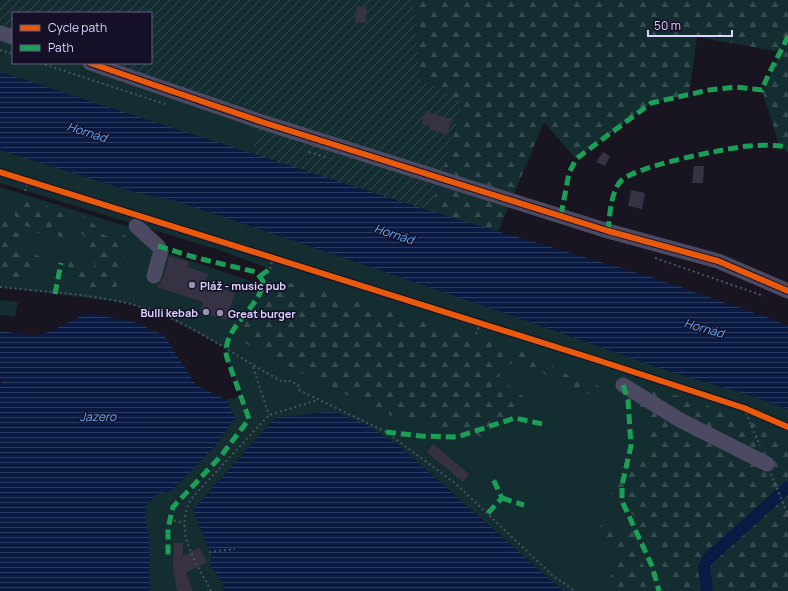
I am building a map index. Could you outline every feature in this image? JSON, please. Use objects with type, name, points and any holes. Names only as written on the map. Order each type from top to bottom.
[{"type":"lane","points":[[0,33],[12,37]]},
{"type":"lane","points":[[93,64],[262,122],[608,231],[718,261],[788,291]]},
{"type":"lane","points":[[136,226],[158,246],[161,251],[154,276]]},
{"type":"lane","points":[[624,385],[680,420],[767,464]]},
{"type":"path","points":[[0,50],[12,54]]},
{"type":"path","points":[[21,179],[36,183]]},
{"type":"path","points":[[25,191],[28,181]]},
{"type":"path","points":[[266,256],[281,260]]},
{"type":"path","points":[[270,269],[273,258]]},
{"type":"path","points":[[652,258],[770,298]]},
{"type":"path","points":[[0,287],[127,303],[161,314],[226,348],[283,382],[288,380],[298,385],[300,390],[318,400],[386,432],[455,482],[552,575],[574,591]]},
{"type":"path","points":[[472,320],[488,325]]},
{"type":"path","points":[[476,334],[480,323]]},
{"type":"path","points":[[254,366],[269,415]]},
{"type":"path","points":[[211,591],[191,552],[186,538],[183,523],[184,511],[191,499],[269,415],[318,400]]},
{"type":"path","points":[[737,406],[751,411]]},
{"type":"path","points":[[777,487],[788,515]]},
{"type":"path","points":[[169,519],[183,523]]},
{"type":"path","points":[[209,552],[235,549]]},
{"type":"green space","points":[[0,0],[413,0],[420,79],[463,102],[430,211],[251,154],[261,122],[92,64],[152,64],[152,12],[12,12],[12,37],[0,33]]},
{"type":"green space","points":[[413,0],[788,0],[788,152],[779,145],[762,90],[781,52],[697,37],[689,95],[651,103],[576,159],[544,122],[498,232],[430,211],[463,103],[420,79]]},
{"type":"green space","points":[[0,33],[12,37],[12,64],[92,64],[262,122],[251,154],[0,72]]},
{"type":"green space","points":[[0,150],[138,193],[173,199],[654,366],[755,397],[788,409],[788,591],[563,591],[398,445],[295,416],[276,417],[193,510],[212,557],[210,565],[222,581],[224,591],[150,591],[149,538],[145,518],[146,505],[157,494],[171,491],[215,446],[235,418],[226,400],[242,396],[227,358],[226,348],[161,314],[127,303],[0,287],[0,187],[132,228],[153,248],[262,285],[263,281],[260,276],[270,269],[219,250],[0,183]]},
{"type":"green space","points":[[28,198],[59,211],[63,216],[69,233],[63,238],[53,233],[36,233],[16,219],[14,212],[16,204]]},
{"type":"green space","points":[[0,211],[20,237],[26,250],[39,256],[41,265],[25,279],[18,282],[13,277],[0,273]]},
{"type":"green space","points":[[86,216],[105,236],[122,232],[128,239],[116,289],[79,286],[65,264],[67,259],[93,270],[95,265],[83,251],[86,239],[78,226],[77,220]]},
{"type":"green space","points":[[269,278],[339,296],[536,356],[568,375],[590,381],[604,390],[597,400],[581,388],[568,390],[537,369],[513,363],[499,369],[500,379],[528,400],[524,410],[496,435],[482,438],[467,427],[439,427],[428,422],[396,418],[315,380],[237,339]]},
{"type":"green space","points":[[0,300],[18,302],[15,317],[0,315]]},
{"type":"green space","points":[[649,387],[738,417],[772,431],[788,440],[788,591],[668,591],[662,565],[651,540],[642,562],[649,580],[647,591],[605,591],[602,587],[616,569],[620,550],[595,534],[602,524],[624,540],[635,517],[610,493],[614,478],[633,471],[637,463],[644,461],[653,420],[634,407]]},
{"type":"water","name":"Hornád","points":[[0,72],[430,211],[651,277],[775,320],[788,326],[788,409],[755,397],[654,366],[173,200],[138,193],[0,150]]},
{"type":"water","name":"Jazero","points":[[87,313],[134,322],[164,335],[196,385],[226,400],[235,418],[215,446],[171,491],[157,494],[146,505],[145,518],[149,538],[150,591],[0,591],[0,386],[2,380],[0,378],[0,331],[28,335],[42,334],[58,328]]},
{"type":"water","points":[[333,411],[367,425],[398,445],[563,591],[224,591],[222,581],[210,565],[212,557],[193,510],[276,417]]},
{"type":"building","points":[[357,6],[367,7],[366,23],[355,22]]},
{"type":"building","points":[[425,111],[452,119],[447,135],[429,129],[430,126],[422,124]]},
{"type":"building","points":[[603,152],[610,156],[605,166],[596,162]]},
{"type":"building","points":[[694,166],[704,166],[703,183],[692,183]]},
{"type":"building","points":[[631,190],[645,193],[642,209],[628,206]]},
{"type":"building","points":[[169,256],[189,262],[188,267],[208,274],[204,284],[235,293],[226,320],[200,312],[203,302],[157,287],[163,278]]},
{"type":"building","points":[[433,444],[469,474],[463,482],[427,452]]},
{"type":"building","points":[[174,543],[183,543],[183,556],[199,547],[207,562],[186,573],[193,591],[177,591],[173,567]]},
{"type":"waterway","points":[[707,591],[704,567],[707,560],[788,487]]},
{"type":"marked path","points":[[561,215],[569,173],[576,159],[651,103],[709,90],[736,87],[762,90],[788,36]]},
{"type":"marked path","points":[[608,231],[611,206],[616,188],[619,183],[627,177],[641,170],[679,159],[736,148],[753,146],[788,147]]},
{"type":"marked path","points":[[158,246],[197,258],[256,272],[263,281],[261,290],[256,300],[235,327],[229,337],[226,347],[227,358],[249,419],[221,456],[173,507],[168,528],[168,555]]},
{"type":"marked path","points":[[55,294],[61,263]]},
{"type":"marked path","points":[[260,276],[270,269]]},
{"type":"marked path","points":[[623,385],[628,400],[631,446],[622,485],[622,501],[652,566],[659,591]]},
{"type":"marked path","points":[[386,432],[421,436],[457,437],[515,418],[547,425]]},
{"type":"marked path","points":[[488,513],[502,498],[493,479]]},
{"type":"marked path","points":[[502,498],[524,505]]},
{"type":"cycle path","points":[[93,64],[262,122],[608,231],[718,261],[788,291]]},
{"type":"cycle path","points":[[0,172],[594,359],[744,408],[788,427]]},
{"type":"place","name":"Pláž - music pub","points":[[192,285]]},
{"type":"place","name":"Bulli kebab","points":[[206,312]]},
{"type":"place","name":"Great burger","points":[[220,313]]}]
